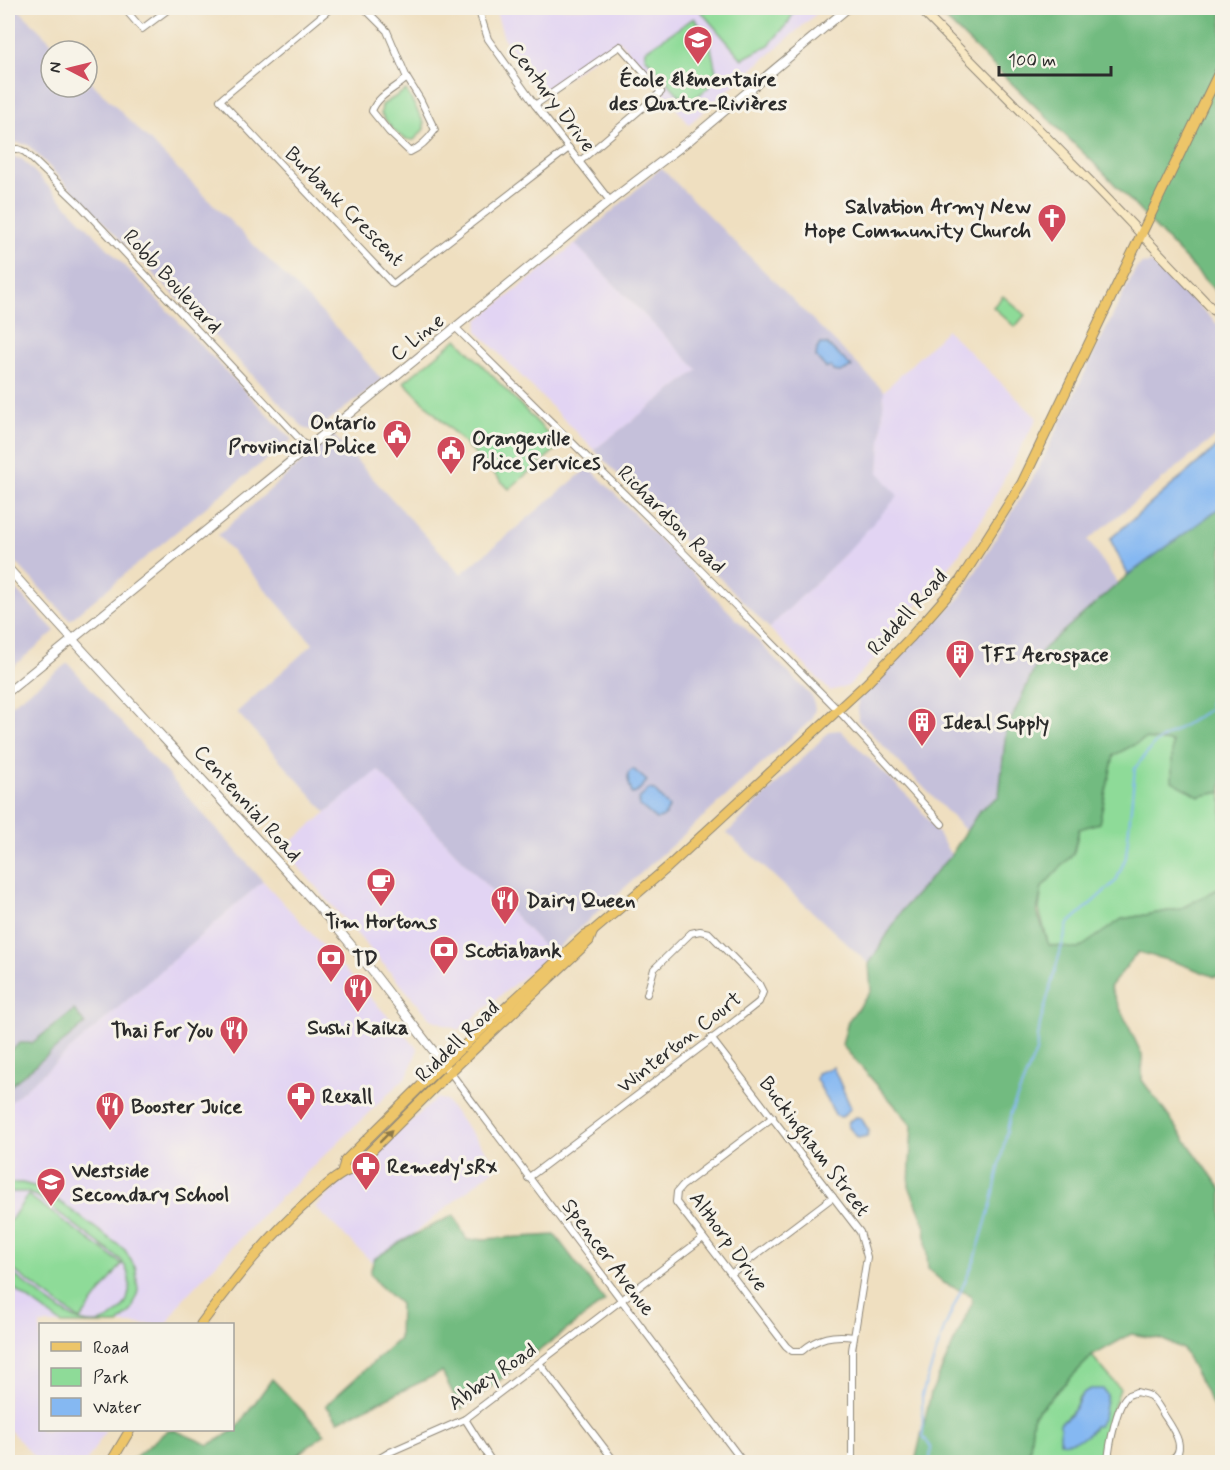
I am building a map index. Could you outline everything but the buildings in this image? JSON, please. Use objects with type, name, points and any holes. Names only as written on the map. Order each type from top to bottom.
[{"type":"main road","points":[[919,8],[1100,191],[1222,319]]},
{"type":"main road","name":"Riddell Road","points":[[202,1323],[248,1263],[287,1219],[342,1173],[345,1161],[447,1068],[585,935],[593,931],[668,867],[838,710],[910,638],[964,574],[1022,483],[1222,66]]},
{"type":"main road","points":[[111,1462],[129,1431]]},
{"type":"street","points":[[124,8],[142,29],[170,8]]},
{"type":"street","name":"Burbank Crescent","points":[[331,8],[220,100],[393,284],[569,148]]},
{"type":"street","points":[[364,8],[387,31],[407,78],[435,130],[428,140],[410,152],[389,132],[372,111],[374,104],[407,78]]},
{"type":"street","name":"Century Drive","points":[[478,8],[488,39],[535,105],[610,201]]},
{"type":"street","name":"C Line","points":[[8,692],[610,201],[691,139],[848,8]]},
{"type":"street","points":[[535,105],[620,46],[661,92],[579,162]]},
{"type":"street","name":"Robb Boulevard","points":[[8,149],[25,152],[80,204],[308,448]]},
{"type":"street","name":"Richardson Road","points":[[456,328],[663,532],[838,710],[942,824]]},
{"type":"street","name":"Centennial Road","points":[[8,567],[72,640],[219,796],[336,927],[447,1068]]},
{"type":"street","name":"Winterton Court","points":[[528,1178],[759,1002],[763,992],[759,984],[709,933],[700,931],[691,933],[654,969],[647,994]]},
{"type":"street","name":"Buckingham Street","points":[[711,1038],[860,1232],[867,1257],[854,1337],[852,1462]]},
{"type":"street","name":"Spencer Avenue","points":[[447,1068],[743,1462]]},
{"type":"street","name":"Althorp Drive","points":[[774,1118],[682,1186],[677,1192],[676,1202],[792,1351],[802,1351],[822,1338],[854,1337]]},
{"type":"street","points":[[732,1274],[833,1197]]},
{"type":"street","name":"Abbey Road","points":[[373,1462],[390,1452],[465,1419],[703,1238]]},
{"type":"street","points":[[540,1364],[615,1462]]},
{"type":"street","points":[[1146,1462],[1108,1461],[1120,1406],[1126,1397],[1136,1392],[1150,1396],[1156,1402],[1179,1439],[1178,1454],[1173,1460],[1166,1462]]},
{"type":"street","points":[[465,1419],[492,1462]]},
{"type":"shaded area","points":[[8,8],[17,8],[48,39],[39,39],[39,99],[99,99],[99,90],[339,330],[382,380],[319,428],[305,429],[28,145],[14,142],[8,144]]},
{"type":"shaded area","name":"École élémentaire des Quatre-Rivières","points":[[495,8],[823,8],[689,124],[619,40],[547,92],[504,39]]},
{"type":"shaded area","points":[[8,158],[22,159],[292,440],[218,497],[70,620],[8,554]]},
{"type":"shaded area","points":[[661,168],[884,391],[879,473],[898,496],[845,554],[769,628],[594,450],[698,370],[575,244]]},
{"type":"shaded area","points":[[575,244],[698,370],[594,450],[477,331],[478,320]]},
{"type":"shaded area","points":[[1152,263],[1162,269],[1222,329],[1222,431],[1088,540],[1118,584],[1044,648],[1006,731],[999,796],[979,812],[966,831],[858,720],[858,697],[959,599],[1037,471],[1135,270],[1141,264]]},
{"type":"shaded area","points":[[947,330],[1037,418],[984,516],[957,557],[905,619],[905,627],[848,686],[830,691],[769,628],[845,554],[879,473],[884,391]]},
{"type":"shaded area","points":[[333,435],[461,574],[589,467],[813,698],[815,709],[811,720],[551,954],[378,770],[326,812],[237,712],[313,644],[218,535]]},
{"type":"shaded area","points":[[8,581],[55,631],[8,671]]},
{"type":"shaded area","points":[[68,663],[263,881],[8,1104],[8,707]]},
{"type":"shaded area","points":[[840,730],[916,804],[951,855],[869,964],[727,833],[830,731]]},
{"type":"shaded area","points":[[377,769],[551,954],[459,1030],[431,1019],[283,849]]},
{"type":"shaded area","points":[[263,881],[418,1049],[407,1076],[260,1217],[183,1299],[168,1323],[39,1323],[39,1431],[105,1431],[86,1462],[39,1462],[8,1428],[8,1104]]},
{"type":"shaded area","points":[[437,1098],[445,1100],[498,1166],[375,1265],[315,1207]]},
{"type":"green space","points":[[698,8],[796,8],[788,23],[769,45],[742,59]]},
{"type":"green space","points":[[934,8],[1222,8],[1222,298],[1103,172]]},
{"type":"green space","points":[[694,18],[709,37],[716,72],[708,88],[687,104],[645,57],[646,50]]},
{"type":"green space","points":[[406,90],[424,123],[424,129],[414,140],[399,135],[381,114],[382,105]]},
{"type":"green space","points":[[1003,296],[1025,315],[1015,327],[993,307]]},
{"type":"green space","points":[[457,339],[560,446],[509,489],[404,382]]},
{"type":"green space","points":[[1222,506],[1222,792],[1199,796],[1172,781],[1172,742],[1145,739],[1114,755],[1099,823],[1079,829],[1073,854],[1042,887],[1037,912],[1049,945],[1078,949],[1122,919],[1180,909],[1222,887],[1222,975],[1215,977],[1178,963],[1138,952],[1110,987],[1142,1055],[1142,1080],[1222,1190],[1222,1423],[1183,1349],[1161,1339],[1131,1334],[1092,1356],[1033,1415],[1030,1449],[1022,1462],[915,1462],[931,1393],[972,1303],[971,1295],[944,1283],[928,1269],[925,1225],[909,1186],[912,1125],[842,1045],[848,1021],[871,991],[869,964],[903,909],[951,855],[980,810],[999,796],[1006,731],[1044,648],[1128,575]]},
{"type":"green space","points":[[1145,739],[1172,742],[1199,796],[1222,792],[1222,887],[1180,909],[1122,919],[1076,954],[1049,946],[1039,910],[1042,887],[1074,853],[1079,829],[1099,823],[1114,755]]},
{"type":"green space","points":[[74,1010],[85,1024],[8,1088],[8,1053],[20,1043],[32,1043]]},
{"type":"green space","points":[[8,1183],[22,1183],[41,1188],[125,1250],[136,1269],[138,1291],[132,1310],[119,1323],[94,1323],[103,1322],[112,1317],[121,1310],[127,1300],[130,1284],[121,1260],[38,1197],[26,1192],[8,1192]]},
{"type":"green space","points":[[28,1195],[122,1264],[80,1320],[8,1266],[8,1224]]},
{"type":"green space","points":[[454,1215],[467,1240],[555,1235],[605,1301],[461,1409],[442,1372],[338,1421],[326,1405],[399,1339],[400,1304],[378,1284],[370,1273],[374,1259],[400,1242]]},
{"type":"green space","points":[[8,1270],[68,1315],[94,1323],[61,1323],[8,1284]]},
{"type":"green space","points":[[1092,1356],[1120,1389],[1099,1462],[1022,1462],[1030,1449],[1033,1416]],"holes":[[[1079,1397],[1094,1426],[1092,1431],[1064,1419],[1074,1410]]]},
{"type":"green space","points":[[272,1379],[325,1434],[288,1462],[129,1462],[167,1431],[176,1431],[209,1445],[236,1429]]},
{"type":"water","points":[[820,344],[827,344],[852,367],[840,372],[833,371],[831,367],[826,368],[816,357]]},
{"type":"water","points":[[1222,442],[1222,506],[1128,575],[1110,539]]},
{"type":"water","points":[[633,769],[647,781],[636,793],[632,794],[628,773]]},
{"type":"water","points":[[649,789],[654,790],[669,807],[661,818],[656,819],[639,805],[639,799]]},
{"type":"water","points":[[833,1067],[851,1108],[842,1117],[836,1116],[816,1079],[817,1073]]},
{"type":"water","points":[[856,1117],[861,1118],[869,1131],[867,1136],[858,1138],[848,1126],[849,1121]]},
{"type":"water","points":[[1091,1389],[1103,1389],[1107,1395],[1103,1417],[1098,1426],[1094,1426],[1080,1439],[1060,1442],[1060,1423],[1075,1409],[1081,1396]]},
{"type":"waterway","points":[[930,1462],[931,1447],[923,1436],[922,1395],[944,1329],[975,1259],[992,1201],[1011,1112],[1036,1052],[1040,1024],[1068,924],[1116,881],[1126,857],[1135,768],[1154,744],[1210,709],[1211,688],[1222,679]]},
{"type":"place","name":"École élémentaire des Quatre-Rivières","points":[[698,66]]},
{"type":"place","name":"Salvation Army New Hope Community Church","points":[[1052,244]]},
{"type":"place","name":"Ontario Proviincial Police","points":[[397,460]]},
{"type":"place","name":"Orangeville Police Services","points":[[451,476]]},
{"type":"place","name":"TFI Aerospace","points":[[960,680]]},
{"type":"place","name":"Ideal Supply","points":[[922,748]]},
{"type":"place","name":"Tim Hortons","points":[[381,908]]},
{"type":"place","name":"Dairy Queen","points":[[505,926]]},
{"type":"place","name":"Scotiabank","points":[[444,976]]},
{"type":"place","name":"TD","points":[[331,984]]},
{"type":"place","name":"Sushi Kaika","points":[[358,1014]]},
{"type":"place","name":"Thai For You","points":[[234,1056]]},
{"type":"place","name":"Rexall","points":[[301,1122]]},
{"type":"place","name":"Booster Juice","points":[[110,1132]]},
{"type":"place","name":"Remedy'sRx","points":[[366,1192]]},
{"type":"place","name":"Westside Secondary School","points":[[51,1208]]}]
